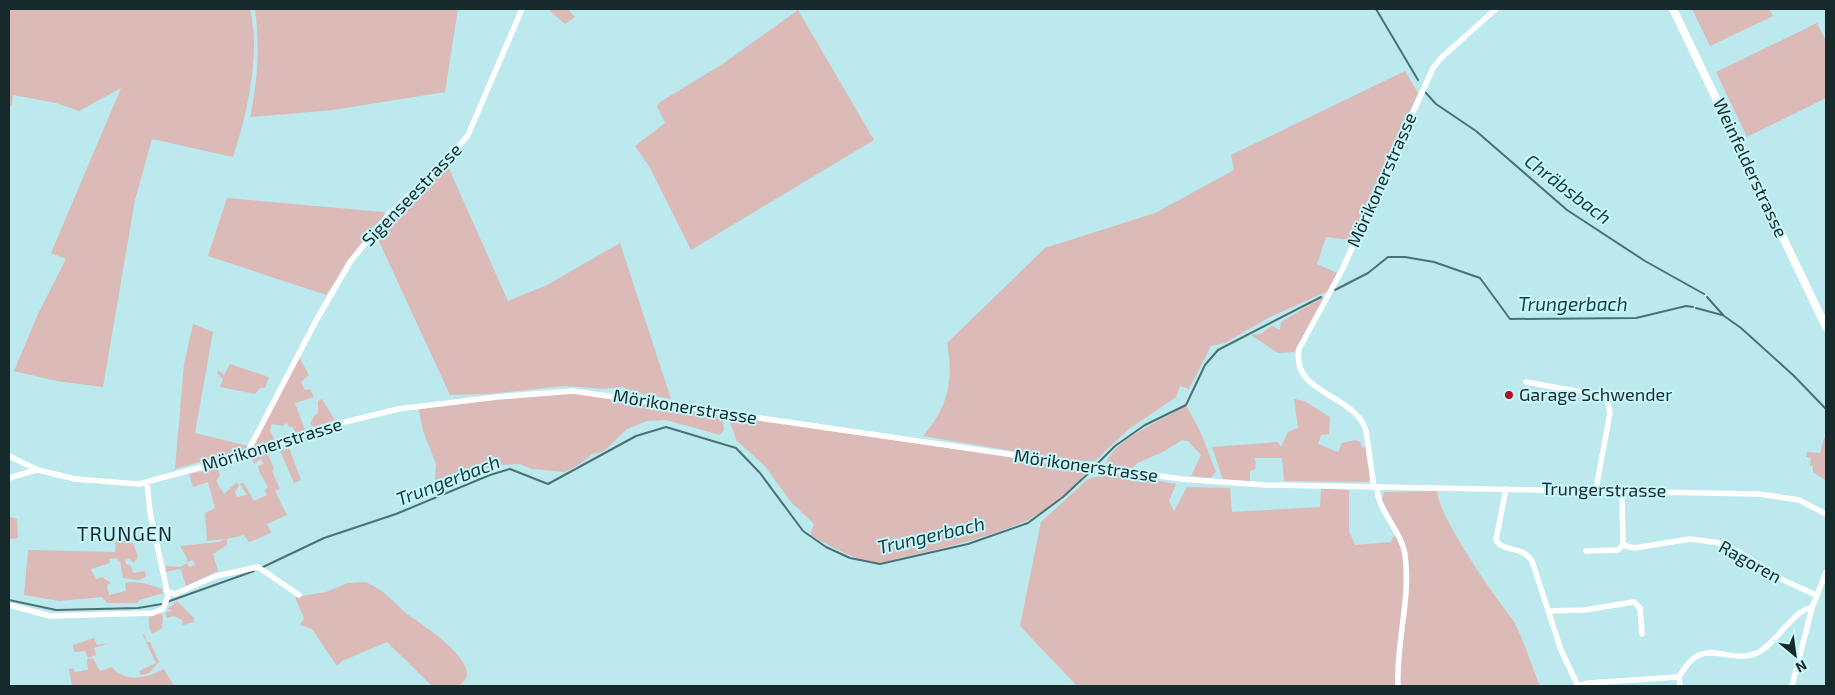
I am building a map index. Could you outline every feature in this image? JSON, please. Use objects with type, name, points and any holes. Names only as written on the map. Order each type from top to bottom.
[{"type":"main road","name":"Weinfelderstrasse","points":[[1673,9],[1826,327]]},
{"type":"street","name":"Sigenseestrasse","points":[[246,455],[317,319],[350,262],[390,213],[452,156],[468,135],[522,9]]},
{"type":"street","name":"Mörikonerstrasse","points":[[1398,686],[1397,655],[1407,573],[1404,552],[1375,487],[1363,423],[1344,403],[1322,391],[1304,377],[1298,364],[1299,349],[1304,336],[1325,304],[1343,268],[1433,68],[1446,53],[1496,9]]},
{"type":"street","points":[[1526,382],[1598,395],[1607,399],[1610,413],[1596,490]]},
{"type":"street","name":"Mörikonerstrasse","points":[[9,456],[38,470],[88,481],[132,484],[147,483],[246,455],[321,428],[398,408],[506,396],[573,391],[1182,479],[1265,485],[1375,487]]},
{"type":"street","points":[[9,478],[30,470],[38,470]]},
{"type":"street","points":[[9,605],[50,616],[153,613],[164,608],[167,593],[150,512],[147,483]]},
{"type":"street","name":"Trungerstrasse","points":[[1375,487],[1759,494],[1799,500],[1826,514]]},
{"type":"street","points":[[1506,489],[1496,540],[1499,545],[1519,550],[1529,557],[1566,664],[1578,686],[1588,683],[1679,677]]},
{"type":"street","points":[[1622,491],[1623,545]]},
{"type":"street","name":"Ragoren","points":[[1586,550],[1618,550],[1623,545],[1634,548],[1690,539],[1720,543],[1739,552],[1785,581],[1816,595]]},
{"type":"street","points":[[167,593],[175,594],[216,576],[258,567],[267,572],[279,584],[299,595]]},
{"type":"street","points":[[1792,686],[1812,608],[1826,572]]},
{"type":"street","points":[[1548,611],[1584,610],[1634,602],[1640,608],[1642,634]]},
{"type":"street","points":[[1680,686],[1679,677],[1690,661],[1703,653],[1755,654],[1766,646],[1803,610],[1812,608]]},
{"type":"shaded area","points":[[9,9],[250,9],[254,45],[251,84],[233,157],[152,139],[135,200],[103,387],[56,381],[14,371],[38,314],[66,259],[51,253],[121,88],[79,111],[56,103],[13,95],[12,104],[9,108]]},
{"type":"shaded area","points":[[255,9],[458,9],[445,92],[333,110],[250,117],[257,63]]},
{"type":"shaded area","points":[[548,9],[568,9],[575,17],[565,24]]},
{"type":"shaded area","points":[[1692,9],[1769,9],[1773,16],[1710,46]]},
{"type":"shaded area","points":[[798,10],[874,140],[691,250],[649,166],[635,146],[665,123],[657,106],[660,102],[724,63]]},
{"type":"shaded area","points":[[1817,23],[1826,41],[1826,98],[1747,137],[1716,72]]},
{"type":"shaded area","points":[[1405,71],[1418,93],[1352,240],[1326,237],[1317,264],[1337,273],[1328,291],[1268,318],[1225,343],[1211,346],[1189,389],[1180,386],[1176,397],[1129,429],[1095,461],[1071,461],[923,436],[938,415],[947,393],[950,369],[947,343],[1045,248],[1155,213],[1234,170],[1231,155]]},
{"type":"shaded area","points":[[447,164],[508,301],[547,285],[620,243],[671,399],[637,393],[622,387],[605,389],[564,386],[488,394],[450,395],[376,235]]},
{"type":"shaded area","points":[[227,198],[384,212],[385,215],[372,228],[326,295],[208,256]]},
{"type":"shaded area","points":[[1323,297],[1325,298],[1294,352],[1278,353],[1251,335],[1260,334],[1272,326],[1280,330],[1281,322]]},
{"type":"shaded area","points":[[193,324],[213,332],[195,433],[252,447],[175,469],[184,364]]},
{"type":"shaded area","points":[[299,357],[309,375],[301,382],[305,390],[310,389],[314,397],[295,403],[305,430],[295,434],[293,427],[289,427],[287,423],[282,426],[272,424],[270,430],[275,441],[253,449],[254,442]]},
{"type":"shaded area","points":[[230,364],[269,377],[265,388],[260,388],[255,394],[220,387],[223,379],[217,373],[218,370],[224,375]]},
{"type":"shaded area","points":[[571,393],[715,412],[723,421],[724,430],[720,435],[666,420],[647,421],[627,429],[603,452],[592,454],[583,462],[565,472],[532,469],[520,464],[498,465],[445,479],[444,485],[434,493],[436,464],[423,431],[418,407]]},
{"type":"shaded area","points":[[322,399],[335,420],[314,427],[310,424],[318,413],[318,401]]},
{"type":"shaded area","points":[[1294,399],[1304,401],[1330,417],[1329,434],[1321,435],[1318,444],[1338,452],[1342,443],[1355,440],[1360,442],[1362,448],[1366,446],[1371,477],[1368,482],[1284,481],[1282,458],[1254,458],[1256,462],[1255,469],[1250,471],[1250,481],[1223,480],[1212,447],[1278,442],[1281,447],[1288,432],[1298,428]]},
{"type":"shaded area","points":[[1186,405],[1201,433],[1216,472],[1210,478],[1191,476],[1201,455],[1188,441],[1182,440],[1163,452],[1137,463],[1133,468],[1105,466],[1110,456],[1128,439]]},
{"type":"shaded area","points":[[727,415],[1088,469],[1062,497],[1045,510],[1016,525],[966,542],[931,551],[885,562],[870,562],[833,548],[810,535],[814,524],[791,502],[764,465],[737,441]]},
{"type":"shaded area","points":[[1824,438],[1826,438],[1825,480],[1813,472],[1813,466],[1810,466],[1811,458],[1806,457],[1807,452],[1820,453]]},
{"type":"shaded area","points":[[271,448],[273,452],[268,454],[274,469],[272,471],[280,489],[275,491],[287,515],[267,524],[271,533],[249,542],[244,535],[227,539],[227,545],[213,554],[218,571],[186,586],[181,570],[184,568],[166,572],[166,566],[180,567],[187,563],[189,567],[195,565],[193,560],[185,563],[188,560],[180,546],[219,542],[225,539],[207,541],[205,513],[215,508],[208,482],[193,487],[189,474],[218,468],[220,475],[216,481],[224,494],[237,482],[239,486],[235,492],[237,497],[247,495],[240,484],[243,482],[254,501],[267,495],[265,490],[268,487],[258,466],[264,464],[261,459],[254,464],[251,456]]},
{"type":"shaded area","points":[[289,448],[301,480],[294,483],[280,451]]},
{"type":"shaded area","points":[[1104,471],[1176,484],[1169,501],[1174,511],[1187,487],[1230,488],[1232,512],[1320,507],[1321,488],[1349,490],[1349,531],[1355,545],[1391,542],[1393,537],[1400,535],[1382,500],[1384,492],[1437,491],[1440,504],[1457,538],[1516,625],[1540,686],[1077,686],[1020,626],[1041,522],[1088,479],[1099,476]]},
{"type":"shaded area","points":[[9,518],[17,519],[18,538],[9,539]]},
{"type":"shaded area","points":[[116,539],[133,543],[138,557],[134,563],[129,559],[125,560],[126,564],[131,566],[133,573],[145,571],[146,577],[138,580],[123,578],[120,561],[118,562],[117,558],[109,559],[110,563],[91,569],[96,579],[102,577],[111,583],[107,585],[109,595],[126,591],[125,583],[129,582],[153,586],[162,589],[164,593],[139,600],[138,603],[107,603],[102,597],[59,601],[24,595],[28,550],[115,552]]},
{"type":"shaded area","points":[[365,582],[383,592],[456,653],[467,672],[465,680],[461,684],[457,686],[432,686],[387,642],[342,661],[337,666],[312,629],[300,625],[304,618],[295,597],[326,592],[348,583]]},
{"type":"shaded area","points":[[177,601],[194,618],[194,622],[183,625],[182,620],[174,616],[167,618],[165,612],[173,611],[167,609]]},
{"type":"shaded area","points":[[160,613],[163,616],[162,628],[152,634],[149,627],[149,617]]},
{"type":"shaded area","points":[[143,635],[147,642],[150,642],[159,662],[149,673],[141,675],[139,671],[156,663]]},
{"type":"shaded area","points":[[94,638],[97,645],[109,643],[94,648],[96,655],[88,658],[85,651],[74,652],[73,645]]},
{"type":"shaded area","points":[[93,658],[100,671],[112,667],[124,676],[130,677],[144,676],[164,669],[174,686],[72,686],[69,669],[73,668],[75,672],[88,670],[87,659]]},
{"type":"waterway","name":"Chräbsbach","points":[[1376,9],[1418,80]]},
{"type":"waterway","name":"Chräbsbach","points":[[1425,92],[1436,104],[1476,131],[1567,210],[1645,261],[1704,294]]},
{"type":"waterway","name":"Trungerbach","points":[[1335,290],[1368,273],[1388,257],[1405,257],[1434,262],[1480,278],[1510,319],[1636,318],[1686,306],[1693,307]]},
{"type":"waterway","name":"Trungerbach","points":[[1098,463],[1115,446],[1145,425],[1186,405],[1205,365],[1218,350],[1321,297]]},
{"type":"waterway","name":"Chräbsbach","points":[[1707,297],[1724,316],[1741,328],[1793,375],[1826,409]]},
{"type":"waterway","name":"Trungerbach","points":[[1696,308],[1722,315]]},
{"type":"waterway","name":"Trungerbach","points":[[261,568],[324,538],[396,514],[490,475],[510,469],[548,484],[636,436],[666,427],[736,448],[760,473],[803,531],[826,547],[850,558],[880,564],[968,544],[1028,523],[1063,497],[1093,469]]},
{"type":"waterway","name":"Trungerbach","points":[[167,602],[254,571]]},
{"type":"waterway","name":"Trungerbach","points":[[9,600],[56,610],[138,608],[162,604]]},
{"type":"place","name":"Garage Schwender","points":[[1509,395]]},
{"type":"district","name":"TRUNGEN","points":[[125,534]]}]
